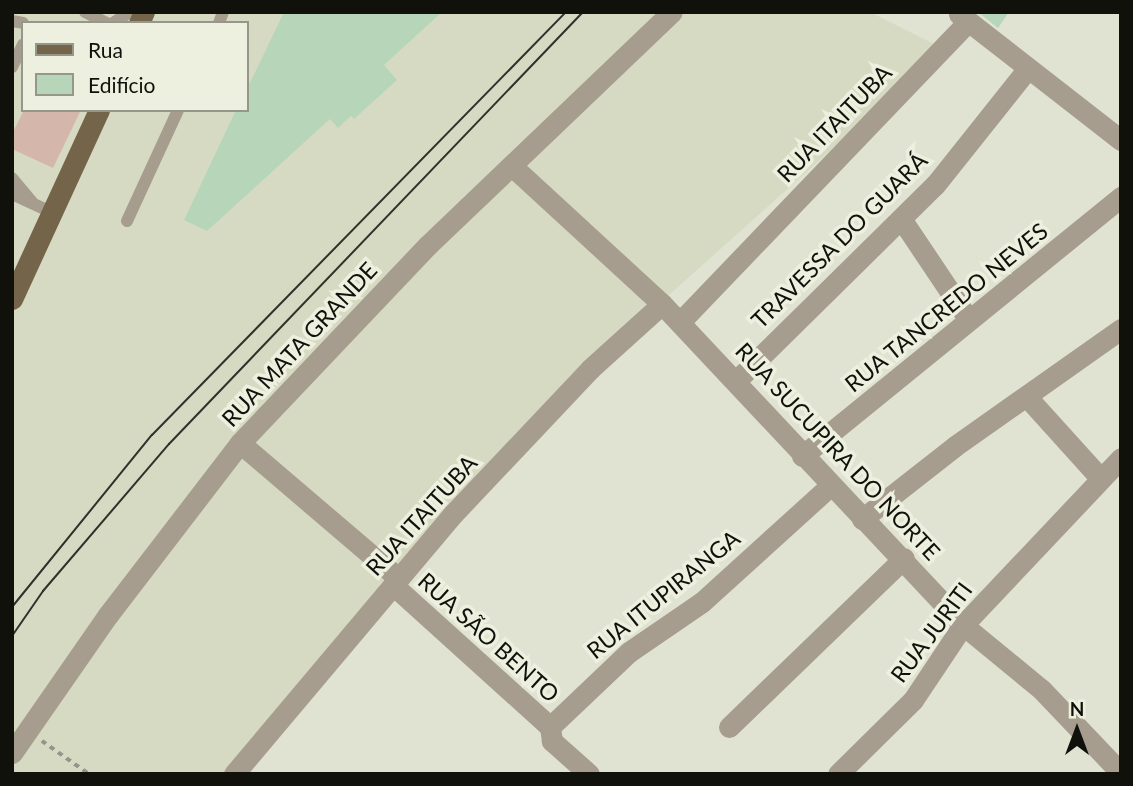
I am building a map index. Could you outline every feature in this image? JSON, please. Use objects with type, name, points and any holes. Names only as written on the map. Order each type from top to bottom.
[{"type":"main road","points":[[12,299],[42,208],[98,112]]},
{"type":"street","name":"RUA MATA GRANDE","points":[[12,753],[108,615],[240,443],[428,246],[672,12]]},
{"type":"street","points":[[963,17],[1121,140]]},
{"type":"street","name":"RUA ITAITUBA","points":[[680,322],[963,17]]},
{"type":"street","name":"TRAVESSA DO GUARÁ","points":[[737,380],[902,220],[1028,68]]},
{"type":"street","name":"RUA SUCUPIRA DO NORTE","points":[[513,167],[662,304],[737,380],[830,486],[904,558],[963,625],[1032,681],[1121,773]]},
{"type":"street","name":"RUA TANCREDO NEVES","points":[[802,456],[1121,197]]},
{"type":"street","points":[[902,220],[969,320]]},
{"type":"street","name":"RUA ITAITUBA","points":[[234,774],[396,581],[590,369],[662,304]]},
{"type":"street","points":[[862,519],[955,446],[1121,329]]},
{"type":"street","points":[[1027,397],[1101,479]]},
{"type":"street","name":"RUA SÃO BENTO","points":[[240,443],[555,721],[552,741],[589,774]]},
{"type":"street","name":"RUA JURITI","points":[[838,774],[914,700],[963,625],[1121,458]]},
{"type":"street","name":"RUA ITUPIRANGA","points":[[555,721],[629,652],[702,602],[830,486]]},
{"type":"street","points":[[729,727],[904,558]]},
{"type":"lane","points":[[85,12],[103,21]]},
{"type":"lane","points":[[12,67],[21,48]]},
{"type":"lane","points":[[127,221],[177,112]]},
{"type":"lane","points":[[12,178],[42,208]]},
{"type":"lane","points":[[12,194],[42,208]]},
{"type":"path","points":[[29,731],[89,774]]},
{"type":"shaded area","points":[[12,12],[870,12],[944,49],[640,321],[233,774],[12,774]]},
{"type":"shaded area","points":[[23,112],[80,112],[53,168],[12,149],[12,134]]},
{"type":"building","points":[[284,12],[442,12],[384,65],[397,80],[354,119],[351,116],[338,128],[330,119],[207,231],[184,220],[235,112],[248,112],[248,87]]},
{"type":"building","points":[[978,12],[1009,12],[998,28]]},
{"type":"tram line","points":[[12,607],[152,435],[566,12]]},
{"type":"tram line","points":[[12,636],[43,591],[169,444],[583,12]]}]
